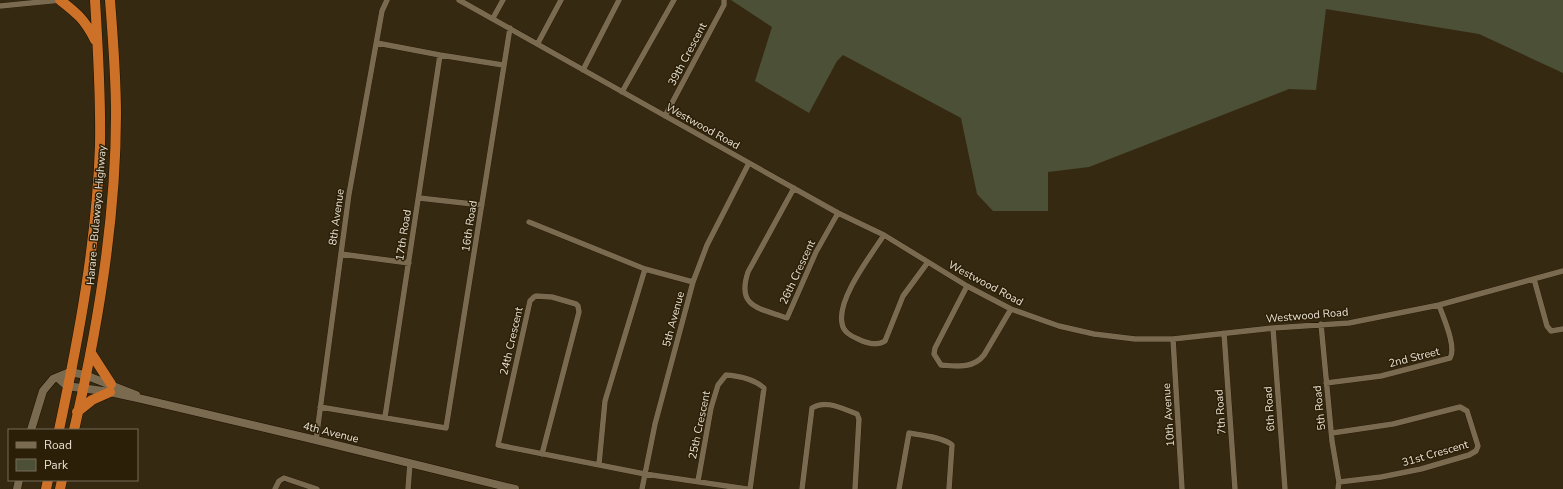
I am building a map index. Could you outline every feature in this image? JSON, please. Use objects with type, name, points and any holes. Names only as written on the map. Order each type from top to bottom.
[{"type":"highway","points":[[61,0],[87,24],[98,45]]},
{"type":"highway","name":"Harare - Bulawayo Highway","points":[[59,429],[87,282],[98,184],[100,101],[98,45],[94,0]]},
{"type":"highway","name":"Harare - Bulawayo Highway","points":[[74,429],[91,353],[107,246],[115,143],[115,82],[110,0]]},
{"type":"highway","points":[[77,412],[111,388],[91,353]]},
{"type":"street","points":[[0,6],[61,0]]},
{"type":"street","name":"8th Avenue","points":[[316,440],[349,194],[382,11],[388,0]]},
{"type":"street","name":"Westwood Road","points":[[459,0],[838,213],[884,235],[967,286],[1011,309],[1059,326],[1094,334],[1135,339],[1173,339],[1273,328],[1349,323],[1439,305],[1563,271]]},
{"type":"street","points":[[493,18],[503,0]]},
{"type":"street","points":[[538,44],[561,0]]},
{"type":"street","points":[[583,70],[619,0]]},
{"type":"street","points":[[622,92],[674,0]]},
{"type":"street","name":"39th Crescent","points":[[666,116],[724,5],[724,0]]},
{"type":"street","name":"16th Road","points":[[385,417],[446,428],[510,28]]},
{"type":"street","points":[[376,43],[503,65]]},
{"type":"street","name":"17th Road","points":[[385,417],[440,55]]},
{"type":"street","name":"5th Avenue","points":[[642,489],[655,424],[693,282],[707,245],[749,163]]},
{"type":"street","name":"26th Crescent","points":[[794,188],[748,272],[744,291],[746,298],[751,304],[787,318],[816,252],[838,213]]},
{"type":"street","points":[[419,198],[482,205]]},
{"type":"street","points":[[529,222],[645,269],[693,282]]},
{"type":"street","points":[[884,235],[855,279],[841,313],[842,324],[846,332],[859,340],[870,343],[881,343],[885,341],[904,296],[928,262]]},
{"type":"street","points":[[341,254],[409,263]]},
{"type":"street","points":[[599,464],[605,401],[645,269]]},
{"type":"street","points":[[1534,279],[1547,326],[1550,331],[1563,329]]},
{"type":"street","points":[[967,286],[935,348],[934,354],[941,365],[966,366],[980,361],[1011,309]]},
{"type":"street","name":"24th Crescent","points":[[534,296],[552,297],[576,304],[580,314],[542,454],[498,445],[530,301],[534,296]]},
{"type":"street","name":"2nd Street","points":[[1326,383],[1382,376],[1450,358],[1452,354],[1452,344],[1439,305]]},
{"type":"street","name":"5th Road","points":[[1321,324],[1332,441],[1339,482],[1338,489]]},
{"type":"street","name":"6th Road","points":[[1273,328],[1285,489]]},
{"type":"street","name":"7th Road","points":[[1224,333],[1235,489]]},
{"type":"street","name":"10th Avenue","points":[[1173,339],[1182,489]]},
{"type":"street","points":[[31,429],[43,391],[50,382],[70,372],[86,375],[111,388]]},
{"type":"street","name":"25th Crescent","points":[[698,481],[711,408],[718,385],[726,375],[734,376],[752,380],[764,388],[749,489]]},
{"type":"street","points":[[58,378],[67,386],[82,389],[111,388]]},
{"type":"street","name":"4th Avenue","points":[[111,388],[142,399],[515,489]]},
{"type":"street","points":[[802,489],[812,408],[818,404],[826,404],[857,414],[859,419],[855,489]]},
{"type":"street","points":[[320,406],[385,417]]},
{"type":"street","name":"31st Crescent","points":[[1332,434],[1393,424],[1460,407],[1467,411],[1478,446],[1476,451],[1469,456],[1421,469],[1381,477],[1339,482]]},
{"type":"street","points":[[899,489],[909,433],[950,442],[952,445],[949,489]]},
{"type":"street","points":[[542,454],[645,474],[749,489]]},
{"type":"street","points":[[408,489],[410,463]]},
{"type":"street","points":[[275,489],[279,481],[284,478],[317,489]]},
{"type":"green space","points":[[731,0],[1563,0],[1563,73],[1479,34],[1326,9],[1316,90],[1289,89],[1089,167],[1048,172],[1048,211],[993,211],[977,194],[961,118],[843,55],[837,61],[809,113],[755,81],[772,27]]}]
